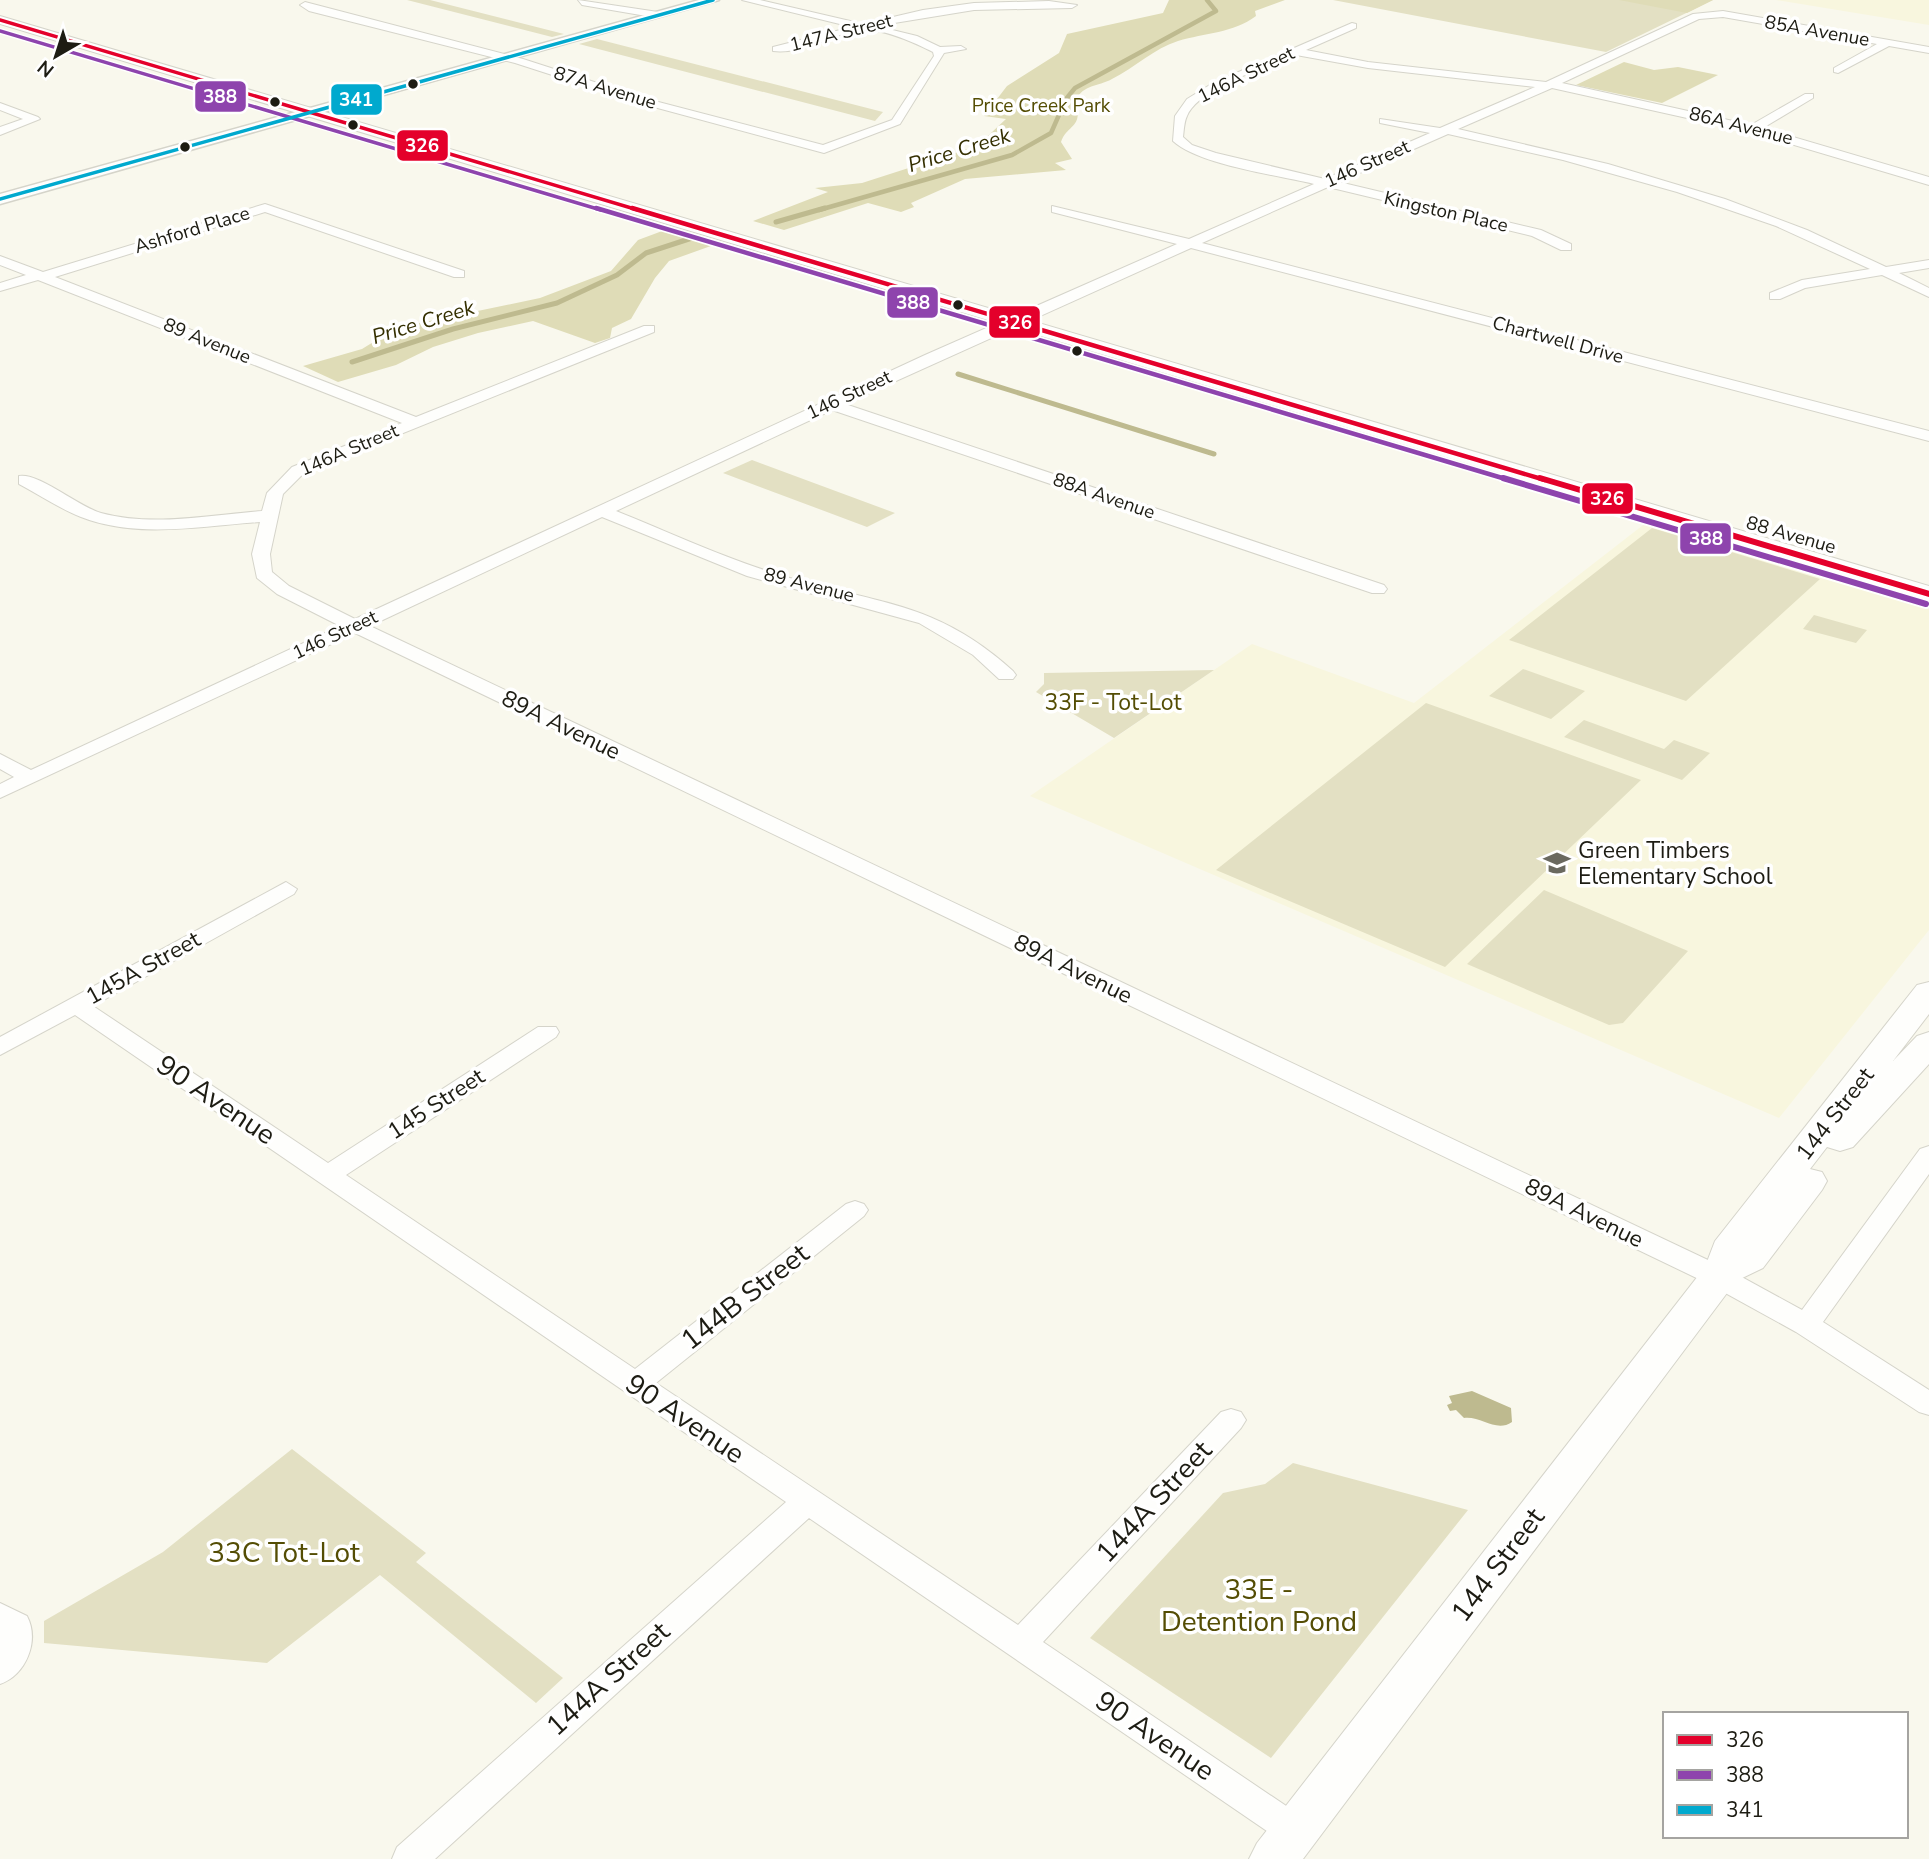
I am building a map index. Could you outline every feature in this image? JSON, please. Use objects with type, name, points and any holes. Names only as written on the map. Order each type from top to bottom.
[{"type":"main road","name":"88 Avenue","points":[[0,10],[333,105],[1929,594]]},
{"type":"main road","name":"88 Avenue","points":[[0,20],[1022,317],[1929,575]]},
{"type":"main road","name":"144 Street","points":[[1284,1845],[1721,1274],[1728,1250],[1929,992]]},
{"type":"main road","name":"144 Street","points":[[1721,1274],[1755,1254],[1852,1124],[1912,1065],[1929,1043]]},
{"type":"street","points":[[0,199],[713,0]]},
{"type":"street","points":[[747,0],[918,39],[938,50],[961,49]]},
{"type":"street","name":"147A Street","points":[[777,49],[806,45],[864,26],[994,4],[1042,1],[1072,5]]},
{"type":"street","points":[[582,2],[658,15]]},
{"type":"street","name":"87A Avenue","points":[[305,5],[506,58],[643,101],[824,149],[888,126],[901,118],[939,56],[938,50]]},
{"type":"street","name":"85A Avenue","points":[[1705,14],[1929,50]]},
{"type":"street","name":"146 Street","points":[[0,792],[831,404],[1705,14]]},
{"type":"street","name":"146A Street","points":[[1188,148],[1179,141],[1177,134],[1181,116],[1191,102],[1217,85],[1353,26]]},
{"type":"street","points":[[1838,71],[1887,43]]},
{"type":"street","name":"86A Avenue","points":[[1294,51],[1367,65],[1549,84],[1753,129],[1929,181]]},
{"type":"street","points":[[1753,129],[1809,96]]},
{"type":"street","points":[[0,106],[34,118],[0,131]]},
{"type":"street","points":[[1384,121],[1580,160],[1691,192],[1772,220],[1929,293]]},
{"type":"street","name":"Kingston Place","points":[[1188,148],[1536,233],[1566,247]]},
{"type":"street","name":"Ashford Place","points":[[41,276],[265,208],[459,274]]},
{"type":"street","points":[[1057,209],[1187,244]]},
{"type":"street","name":"Chartwell Drive","points":[[1187,244],[1929,436]]},
{"type":"street","name":"89 Avenue","points":[[0,260],[414,422]]},
{"type":"street","points":[[1775,296],[1802,284],[1929,264]]},
{"type":"street","points":[[0,287],[41,276]]},
{"type":"street","name":"146A Street","points":[[269,516],[279,486],[298,470],[649,329]]},
{"type":"street","name":"88A Avenue","points":[[831,404],[1378,589]]},
{"type":"street","points":[[25,480],[95,517],[128,521],[170,521],[269,516]]},
{"type":"street","name":"89 Avenue","points":[[602,510],[774,579],[888,605],[917,615],[972,644],[1006,675]]},
{"type":"street","name":"89A Avenue","points":[[269,516],[260,564],[263,574],[283,590],[1721,1274],[1929,1404]]},
{"type":"street","points":[[0,760],[30,778]]},
{"type":"street","name":"145A Street","points":[[0,1047],[286,889]]},
{"type":"street","name":"90 Avenue","points":[[76,1005],[1020,1645],[1284,1845]]},
{"type":"street","name":"145 Street","points":[[326,1176],[547,1032]]},
{"type":"street","points":[[1806,1325],[1929,1155]]},
{"type":"street","name":"144B Street","points":[[635,1384],[855,1210]]},
{"type":"street","name":"144A Street","points":[[1020,1645],[1231,1420]]},
{"type":"street","name":"144A Street","points":[[410,1859],[807,1501]]},
{"type":"street","points":[[0,1616],[16,1626],[19,1634],[14,1653],[0,1670]]},
{"type":"shaded area","points":[[1776,0],[1929,0],[1929,25]]},
{"type":"shaded area","name":"Green Timbers Elementary School","points":[[1647,522],[1929,608],[1929,930],[1779,1118],[1030,796],[1252,644],[1414,703]]},
{"type":"shaded area","points":[[1472,1391],[1511,1408],[1512,1422],[1500,1426],[1464,1418],[1456,1410],[1450,1411],[1447,1405],[1452,1403],[1449,1396]]},
{"type":"green space","points":[[407,0],[430,0],[564,34],[552,37]]},
{"type":"green space","name":"Price Creek Park","points":[[1169,0],[1285,0],[1255,11],[1256,16],[1238,26],[1169,44],[1112,79],[1083,91],[1076,100],[1078,117],[1061,142],[1072,159],[1055,163],[1066,170],[965,179],[911,203],[914,207],[901,212],[868,203],[784,230],[753,221],[828,192],[815,188],[862,183],[977,146],[1006,119],[984,116],[1007,86],[1059,53],[1067,34],[1163,13]]},
{"type":"green space","points":[[1333,0],[1713,0],[1606,52]]},
{"type":"green space","points":[[1619,0],[1713,0],[1687,13]]},
{"type":"green space","points":[[597,39],[883,112],[875,121],[579,44]]},
{"type":"green space","points":[[1624,62],[1654,70],[1678,67],[1718,75],[1662,103],[1576,85]]},
{"type":"green space","points":[[673,227],[722,242],[669,261],[655,278],[631,319],[612,328],[610,338],[595,343],[533,321],[478,333],[433,347],[396,365],[338,382],[303,366],[362,349],[396,328],[540,298],[611,271],[638,240]]},
{"type":"green space","points":[[752,460],[895,513],[867,527],[723,473]]},
{"type":"green space","points":[[1652,528],[1820,579],[1686,701],[1509,640]]},
{"type":"green space","points":[[1814,615],[1867,630],[1856,643],[1803,629]]},
{"type":"green space","points":[[1523,669],[1585,691],[1551,719],[1489,696]]},
{"type":"green space","name":"33F - Tot-Lot","points":[[1214,670],[1114,738],[1036,692],[1044,684],[1044,673]]},
{"type":"green space","points":[[1426,703],[1641,780],[1445,967],[1216,870]]},
{"type":"green space","points":[[1584,720],[1664,749],[1674,740],[1710,753],[1682,780],[1564,737]]},
{"type":"green space","points":[[1544,890],[1688,951],[1623,1023],[1609,1025],[1467,964]]},
{"type":"green space","name":"33C Tot-Lot","points":[[292,1449],[426,1553],[416,1562],[563,1678],[536,1703],[380,1575],[267,1663],[44,1643],[44,1621],[163,1552]]},
{"type":"green space","name":"33E - Detention Pond","points":[[1293,1463],[1468,1510],[1271,1758],[1090,1638],[1223,1493],[1265,1484]]},
{"type":"waterway","name":"Price Creek","points":[[819,210],[1012,155],[1051,133],[1066,99],[1075,88],[1216,11],[1207,0]]},
{"type":"waterway","name":"Price Creek","points":[[776,222],[825,208]]},
{"type":"waterway","name":"Price Creek","points":[[352,362],[453,329],[557,303],[617,275],[646,253],[695,237]]},
{"type":"waterway","points":[[958,374],[1214,454]]},
{"type":"transit line","name":"341","points":[[0,199],[713,0]]},
{"type":"transit line","name":"326","points":[[0,20],[1929,594]]},
{"type":"transit line","name":"388","points":[[0,31],[1926,604]]},
{"type":"place","name":"Green Timbers Elementary School","points":[[1557,863]]}]
